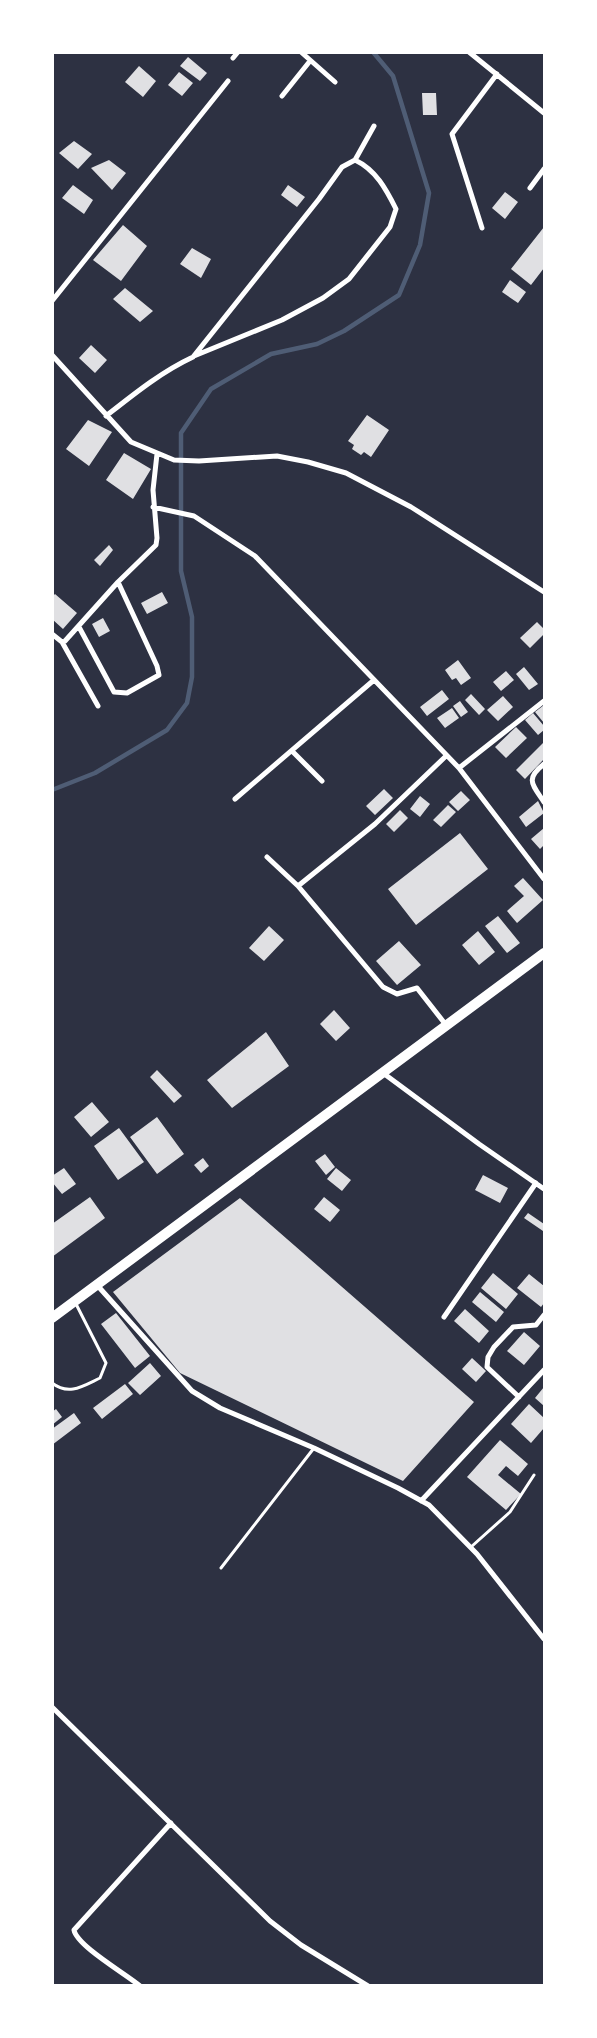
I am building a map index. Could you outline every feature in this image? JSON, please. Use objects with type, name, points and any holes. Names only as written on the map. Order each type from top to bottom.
[{"type":"main road","points":[[52,1318],[544,953]]},
{"type":"street","points":[[233,58],[238,52]]},
{"type":"street","points":[[301,52],[336,82]]},
{"type":"street","points":[[470,52],[544,112]]},
{"type":"street","points":[[282,96],[310,61]]},
{"type":"street","points":[[482,228],[452,134],[497,74]]},
{"type":"street","points":[[52,301],[228,81]]},
{"type":"street","points":[[193,357],[319,199],[342,167],[355,160],[374,126]]},
{"type":"street","points":[[106,416],[172,367],[282,320],[323,298],[349,279],[390,227],[396,209],[385,186],[366,165],[355,160]]},
{"type":"street","points":[[530,188],[544,170]]},
{"type":"street","points":[[52,355],[131,442],[174,460],[199,461],[277,456],[308,462],[346,473],[411,507],[544,592]]},
{"type":"street","points":[[62,642],[118,582],[156,545],[157,538],[153,507],[157,454]]},
{"type":"street","points":[[153,507],[194,516],[255,556],[459,768],[544,879]]},
{"type":"street","points":[[78,627],[114,692],[126,693],[159,675],[154,658],[118,582]]},
{"type":"street","points":[[52,634],[62,642],[98,706]]},
{"type":"street","points":[[235,799],[374,680]]},
{"type":"street","points":[[459,768],[544,701]]},
{"type":"street","points":[[292,751],[322,781]]},
{"type":"street","points":[[298,886],[375,824],[446,756]]},
{"type":"street","points":[[544,764],[535,771],[532,779],[534,787],[544,802]]},
{"type":"street","points":[[267,857],[298,886],[383,987],[397,994],[417,988],[446,1026]]},
{"type":"street","points":[[383,1073],[544,1189]]},
{"type":"street","points":[[444,1317],[536,1183]]},
{"type":"street","points":[[97,1285],[192,1391],[220,1408],[314,1448],[429,1506],[470,1548],[544,1639]]},
{"type":"street","points":[[520,1397],[487,1367],[488,1357],[513,1327],[536,1326],[544,1315]]},
{"type":"street","points":[[421,1501],[544,1370]]},
{"type":"street","points":[[52,1707],[270,1921],[308,1949],[368,1986]]},
{"type":"street","points":[[140,1986],[87,1946],[75,1934],[74,1930],[171,1823]]},
{"type":"lane","points":[[52,1383],[60,1389],[74,1390],[100,1378],[106,1363],[74,1302]]},
{"type":"lane","points":[[221,1568],[314,1448]]},
{"type":"lane","points":[[470,1548],[510,1512],[534,1475]]},
{"type":"building","points":[[188,57],[207,73],[200,81],[180,66]]},
{"type":"building","points":[[139,66],[156,81],[143,97],[125,82]]},
{"type":"building","points":[[179,72],[193,83],[182,96],[168,85]]},
{"type":"building","points":[[422,93],[436,93],[437,115],[423,115]]},
{"type":"building","points":[[74,141],[92,154],[78,169],[59,153]]},
{"type":"building","points":[[109,160],[126,173],[112,190],[91,168]]},
{"type":"building","points":[[73,185],[93,200],[84,214],[62,198]]},
{"type":"building","points":[[288,185],[305,197],[297,207],[281,195]]},
{"type":"building","points":[[505,192],[518,202],[505,219],[492,208]]},
{"type":"building","points":[[123,225],[147,246],[121,281],[93,260]]},
{"type":"building","points":[[544,227],[544,268],[531,285],[511,269]]},
{"type":"building","points":[[192,248],[211,259],[201,278],[180,264]]},
{"type":"building","points":[[510,280],[526,292],[518,303],[502,292]]},
{"type":"building","points":[[125,288],[153,311],[140,322],[113,299]]},
{"type":"building","points":[[91,345],[107,360],[95,373],[79,358]]},
{"type":"building","points":[[367,415],[389,430],[371,457],[364,452],[361,455],[352,449],[354,445],[348,441]]},
{"type":"building","points":[[88,420],[112,432],[89,466],[66,449]]},
{"type":"building","points":[[124,453],[151,469],[133,499],[106,480]]},
{"type":"building","points":[[109,545],[113,550],[100,566],[94,560]]},
{"type":"building","points":[[162,592],[168,603],[147,614],[141,603]]},
{"type":"building","points":[[55,594],[77,613],[63,629],[52,619],[52,597]]},
{"type":"building","points":[[103,618],[110,631],[99,637],[92,624]]},
{"type":"building","points":[[537,622],[544,629],[544,634],[530,648],[520,638]]},
{"type":"building","points":[[458,660],[471,678],[461,685],[456,678],[452,680],[445,670]]},
{"type":"building","points":[[524,667],[538,684],[529,690],[516,674]]},
{"type":"building","points":[[506,671],[514,680],[501,691],[493,682]]},
{"type":"building","points":[[442,690],[449,699],[427,716],[420,707]]},
{"type":"building","points":[[471,694],[485,709],[479,715],[465,700]]},
{"type":"building","points":[[503,696],[513,707],[498,721],[487,710]]},
{"type":"building","points":[[460,701],[468,712],[461,717],[453,706]]},
{"type":"building","points":[[544,705],[544,723],[535,712]]},
{"type":"building","points":[[452,708],[459,718],[445,728],[437,718]]},
{"type":"building","points":[[533,713],[544,726],[544,730],[538,735],[525,720]]},
{"type":"building","points":[[516,727],[527,738],[506,758],[495,747]]},
{"type":"building","points":[[544,742],[544,759],[525,779],[516,770]]},
{"type":"building","points":[[384,789],[393,798],[375,815],[366,806]]},
{"type":"building","points":[[461,791],[470,800],[458,811],[449,802]]},
{"type":"building","points":[[420,796],[430,804],[420,817],[410,809]]},
{"type":"building","points":[[538,801],[544,813],[526,827],[519,817]]},
{"type":"building","points":[[448,805],[456,812],[441,827],[433,820]]},
{"type":"building","points":[[400,810],[408,818],[394,832],[386,824]]},
{"type":"building","points":[[544,828],[544,845],[540,849],[531,839]]},
{"type":"building","points":[[460,833],[488,869],[416,925],[388,889]]},
{"type":"building","points":[[523,878],[543,900],[517,923],[507,911],[524,896],[514,886]]},
{"type":"building","points":[[498,916],[520,943],[507,953],[485,926]]},
{"type":"building","points":[[269,926],[284,940],[264,961],[249,948]]},
{"type":"building","points":[[478,931],[495,952],[479,965],[462,945]]},
{"type":"building","points":[[399,941],[421,965],[397,985],[376,961]]},
{"type":"building","points":[[334,1010],[350,1028],[336,1041],[320,1024]]},
{"type":"building","points":[[266,1032],[289,1066],[232,1108],[207,1080]]},
{"type":"building","points":[[157,1070],[182,1096],[174,1103],[150,1077]]},
{"type":"building","points":[[92,1102],[109,1122],[91,1137],[74,1117]]},
{"type":"building","points":[[157,1117],[184,1154],[157,1174],[130,1137]]},
{"type":"building","points":[[119,1128],[144,1162],[118,1180],[94,1146]]},
{"type":"building","points":[[325,1154],[335,1167],[326,1175],[315,1161]]},
{"type":"building","points":[[203,1158],[209,1166],[201,1173],[194,1165]]},
{"type":"building","points":[[64,1168],[76,1184],[62,1194],[52,1182],[52,1176]]},
{"type":"building","points":[[336,1168],[351,1180],[342,1191],[327,1179]]},
{"type":"building","points":[[483,1175],[508,1188],[500,1203],[475,1190]]},
{"type":"building","points":[[90,1197],[105,1218],[52,1257],[52,1224]]},
{"type":"building","points":[[324,1197],[340,1210],[330,1222],[314,1209]]},
{"type":"building","points":[[240,1198],[474,1402],[403,1481],[180,1373],[113,1292]]},
{"type":"building","points":[[528,1213],[544,1224],[543,1231],[524,1218]]},
{"type":"building","points":[[493,1273],[518,1294],[506,1309],[481,1288]]},
{"type":"building","points":[[529,1274],[544,1286],[544,1303],[541,1307],[517,1288]]},
{"type":"building","points":[[480,1292],[504,1312],[496,1322],[472,1302]]},
{"type":"building","points":[[465,1309],[489,1331],[479,1343],[454,1321]]},
{"type":"building","points":[[116,1313],[150,1356],[135,1368],[101,1324]]},
{"type":"building","points":[[524,1332],[540,1346],[524,1365],[507,1351]]},
{"type":"building","points":[[472,1358],[486,1371],[476,1382],[462,1369]]},
{"type":"building","points":[[150,1363],[161,1376],[140,1395],[128,1383]]},
{"type":"building","points":[[125,1384],[133,1394],[102,1419],[93,1408]]},
{"type":"building","points":[[544,1387],[544,1406],[535,1398]]},
{"type":"building","points":[[529,1404],[544,1418],[544,1428],[531,1443],[511,1424]]},
{"type":"building","points":[[56,1409],[62,1417],[52,1425],[52,1412]]},
{"type":"building","points":[[74,1413],[81,1423],[52,1445],[52,1429]]},
{"type":"building","points":[[500,1440],[528,1464],[518,1476],[506,1466],[498,1475],[521,1494],[506,1510],[467,1477]]},
{"type":"waterway","points":[[52,790],[95,773],[167,730],[187,703],[192,677],[192,617],[181,571],[181,433],[211,389],[271,354],[317,344],[344,331],[399,295],[420,245],[429,193],[393,76],[373,52]]}]
